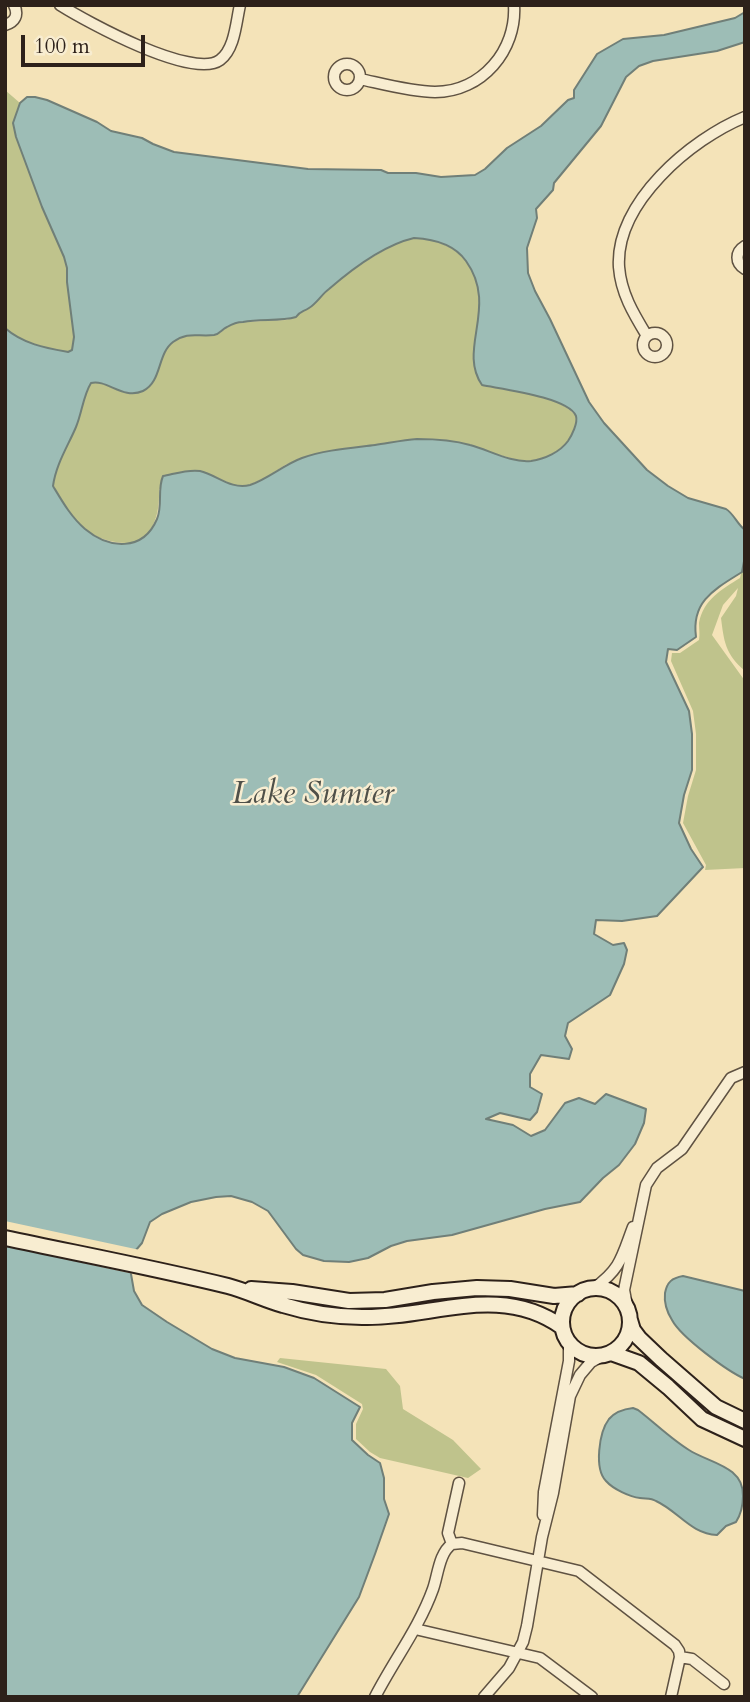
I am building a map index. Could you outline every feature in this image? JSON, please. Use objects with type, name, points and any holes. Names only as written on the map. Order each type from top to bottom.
[{"type":"main road","points":[[5,1238],[232,1287],[283,1306],[323,1315],[403,1315],[476,1304],[513,1306],[534,1311],[562,1327]]},
{"type":"main road","points":[[232,1287],[292,1292],[349,1301],[385,1300],[477,1288],[510,1289],[554,1296],[578,1294],[594,1288],[605,1290],[623,1301],[633,1330],[661,1359],[716,1407],[745,1421]]},
{"type":"main road","points":[[578,1294],[565,1308],[562,1327],[569,1343],[581,1353],[591,1356],[606,1354],[621,1346],[629,1327],[629,1314]]},
{"type":"main road","points":[[606,1354],[639,1363],[702,1419],[745,1439]]},
{"type":"street","points":[[60,5],[103,30],[156,53],[205,65],[217,62],[229,50],[240,5]]},
{"type":"street","points":[[360,79],[432,92],[453,90],[472,83],[492,68],[506,48],[513,25],[514,5]]},
{"type":"street","points":[[5,25],[16,17],[17,6]]},
{"type":"street","points":[[647,336],[627,302],[619,267],[621,246],[630,218],[646,194],[678,159],[713,134],[745,117]]},
{"type":"street","points":[[745,246],[737,258],[745,270]]},
{"type":"street","points":[[629,1314],[624,1290],[646,1185],[657,1168],[682,1149],[731,1077],[745,1072]]},
{"type":"street","points":[[594,1288],[609,1278],[619,1265],[641,1207]]},
{"type":"street","points":[[542,1537],[544,1492],[569,1362],[569,1343]]},
{"type":"street","points":[[484,1697],[509,1668],[527,1629],[537,1561],[553,1493],[570,1396],[580,1375],[591,1362],[606,1354]]},
{"type":"street","points":[[452,1544],[448,1533],[459,1483]]},
{"type":"street","points":[[375,1697],[415,1629],[431,1594],[443,1553],[452,1544],[462,1544],[583,1573],[675,1645],[680,1657],[671,1697]]},
{"type":"street","points":[[415,1629],[543,1660],[592,1697]]},
{"type":"street","points":[[680,1657],[692,1659],[724,1684]]},
{"type":"green space","points":[[5,90],[20,103],[16,112],[16,137],[67,268],[74,337],[72,350],[68,352],[27,342],[5,328]]},
{"type":"green space","points":[[414,238],[448,246],[472,269],[480,297],[478,337],[482,385],[547,398],[570,410],[577,418],[568,441],[559,450],[530,461],[517,460],[416,439],[304,457],[249,485],[237,487],[214,476],[159,489],[158,510],[151,529],[138,541],[128,543],[104,539],[89,532],[67,509],[53,485],[91,383],[99,382],[131,393],[143,391],[151,385],[156,376],[163,353],[179,338],[220,333],[230,325],[243,322],[287,320],[309,308],[326,290],[354,268],[400,241]]},
{"type":"green space","points":[[745,556],[745,671],[733,659],[727,647],[721,618],[736,596],[738,588],[723,605],[712,635],[745,681],[745,868],[705,870],[706,865],[683,823],[696,770],[696,734],[693,711],[671,661],[672,653],[680,653],[699,640],[701,615],[720,591],[740,578]]},
{"type":"green space","points":[[280,1358],[386,1369],[400,1386],[403,1409],[453,1440],[481,1469],[468,1478],[380,1458],[356,1439],[356,1424],[363,1409],[362,1404],[316,1375],[277,1362]]},
{"type":"water","name":"Lake Sumter","points":[[745,12],[745,42],[717,51],[653,61],[639,66],[626,77],[601,126],[536,209],[537,218],[527,248],[528,273],[535,291],[589,402],[604,423],[647,470],[668,486],[688,498],[726,509],[745,530],[742,572],[707,597],[697,614],[696,637],[677,650],[668,649],[666,662],[689,711],[692,734],[692,770],[679,823],[703,867],[657,916],[622,921],[596,920],[594,934],[613,945],[624,943],[627,950],[624,964],[610,995],[568,1023],[565,1036],[572,1049],[569,1059],[541,1055],[530,1074],[530,1087],[542,1094],[537,1112],[530,1120],[500,1113],[486,1119],[513,1125],[531,1136],[545,1130],[565,1103],[579,1098],[595,1104],[606,1094],[646,1109],[644,1123],[635,1144],[619,1165],[580,1202],[452,1235],[407,1241],[368,1258],[349,1262],[324,1261],[303,1255],[268,1211],[252,1202],[231,1196],[191,1202],[150,1222],[131,1262],[134,1291],[142,1305],[212,1349],[235,1358],[284,1367],[314,1378],[360,1407],[352,1423],[352,1440],[380,1463],[384,1478],[384,1499],[389,1514],[359,1597],[297,1697],[5,1697],[5,328],[27,342],[68,352],[72,350],[74,337],[64,257],[16,137],[13,123],[20,103],[27,97],[47,100],[111,131],[142,138],[174,152],[308,169],[381,170],[388,173],[416,173],[441,177],[475,175],[507,148],[541,126],[568,100],[574,98],[574,90],[597,54],[623,39],[664,35],[735,18]],"holes":[[[414,238],[436,241],[455,250],[466,261],[475,278],[479,311],[474,357],[475,371],[482,385],[548,399],[570,409],[576,416],[573,432],[561,448],[542,459],[523,461],[457,442],[417,439],[310,455],[257,482],[243,486],[230,484],[200,471],[176,473],[163,476],[159,514],[151,530],[134,542],[125,544],[104,541],[94,536],[71,514],[53,486],[59,463],[76,427],[91,383],[129,393],[143,391],[157,375],[168,347],[178,339],[188,335],[216,334],[239,322],[296,317],[369,259],[391,246]]]},
{"type":"water","points":[[683,1276],[745,1291],[745,1379],[705,1353],[672,1320],[665,1303],[666,1289],[671,1281]]},
{"type":"water","points":[[633,1408],[682,1446],[724,1467],[738,1478],[743,1499],[736,1522],[726,1526],[717,1535],[708,1534],[656,1501],[627,1494],[606,1481],[599,1460],[603,1432],[611,1417],[620,1411]]},
{"type":"pier","points":[[5,1221],[140,1250],[134,1263],[134,1274],[5,1246]]}]
